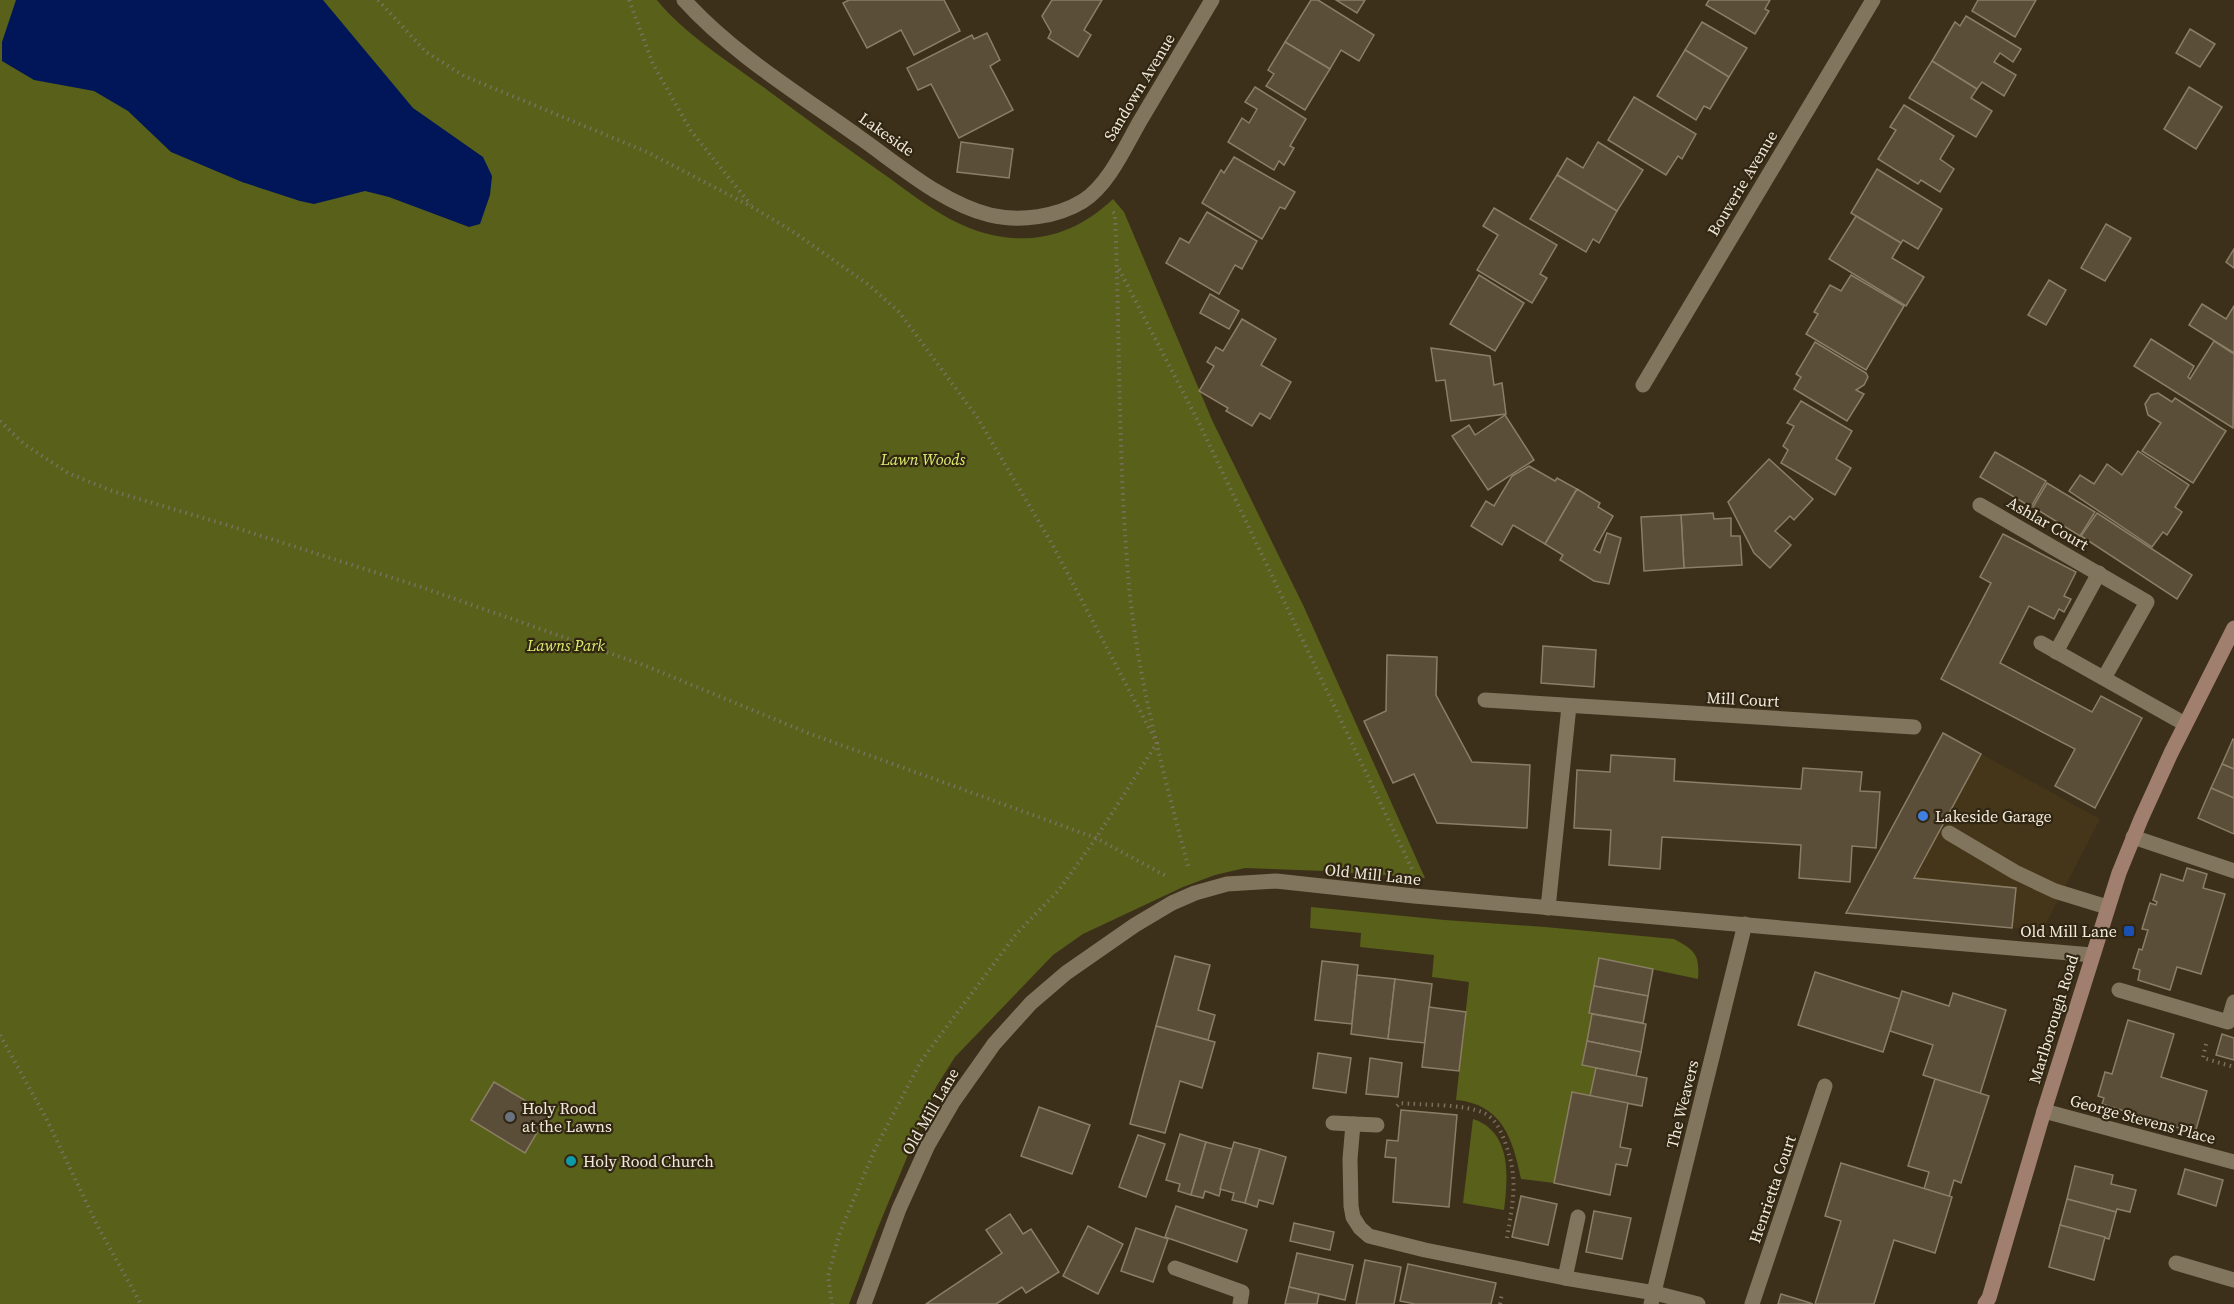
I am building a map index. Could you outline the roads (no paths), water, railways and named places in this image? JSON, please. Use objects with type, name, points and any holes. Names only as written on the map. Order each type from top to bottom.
[{"type":"main road","name":"Marlborough Road","points":[[1988,1302],[2107,907],[2133,837],[2185,724],[2234,628]]},
{"type":"street","name":"Lakeside","points":[[684,0],[732,45],[790,88],[932,188],[965,207],[992,216],[1023,218],[1048,215],[1070,208],[1095,191]]},
{"type":"street","name":"Sandown Avenue","points":[[1095,191],[1115,163],[1212,0]]},
{"type":"street","name":"Bouverie Avenue","points":[[1642,385],[1873,0]]},
{"type":"street","name":"Ashlar Court","points":[[1980,505],[2147,602],[2104,678]]},
{"type":"street","points":[[2056,652],[2099,573]]},
{"type":"street","points":[[2041,643],[2185,724]]},
{"type":"street","name":"Mill Court","points":[[1485,700],[1914,727]]},
{"type":"street","points":[[1548,908],[1569,706]]},
{"type":"street","points":[[1949,833],[2015,872],[2055,891],[2107,907]]},
{"type":"street","points":[[2133,837],[2234,871]]},
{"type":"street","name":"Old Mill Lane","points":[[864,1304],[899,1209],[928,1145],[953,1102],[994,1044],[1031,1003],[1066,973],[1136,925],[1172,903],[1195,893],[1227,884],[1276,881],[1414,896],[2092,955]]},
{"type":"street","name":"The Weavers","points":[[1653,1298],[1745,924]]},
{"type":"street","points":[[2119,990],[2228,1022],[2234,1002]]},
{"type":"street","name":"Henrietta Court","points":[[1752,1304],[1825,1086]]},
{"type":"street","name":"George Stevens Place","points":[[2044,1111],[2234,1162]]},
{"type":"street","points":[[1333,1123],[1377,1125]]},
{"type":"street","points":[[1353,1124],[1350,1159],[1351,1206],[1353,1217],[1369,1236],[1653,1298],[1698,1304]]},
{"type":"street","points":[[1565,1278],[1578,1217]]},
{"type":"street","points":[[2176,1263],[2234,1280]]},
{"type":"street","points":[[1175,1268],[1242,1292],[1240,1304]]},
{"type":"place","name":"Lakeside Garage","points":[[1923,816]]},
{"type":"place","name":"Old Mill Lane","points":[[2129,931]]},
{"type":"place","name":"Holy Rood at the Lawns","points":[[510,1117]]},
{"type":"place","name":"Holy Rood Church","points":[[571,1161]]},
{"type":"park label","name":"Lawn Woods","points":[[923,459]]},
{"type":"park label","name":"Lawns Park","points":[[566,645]]}]
